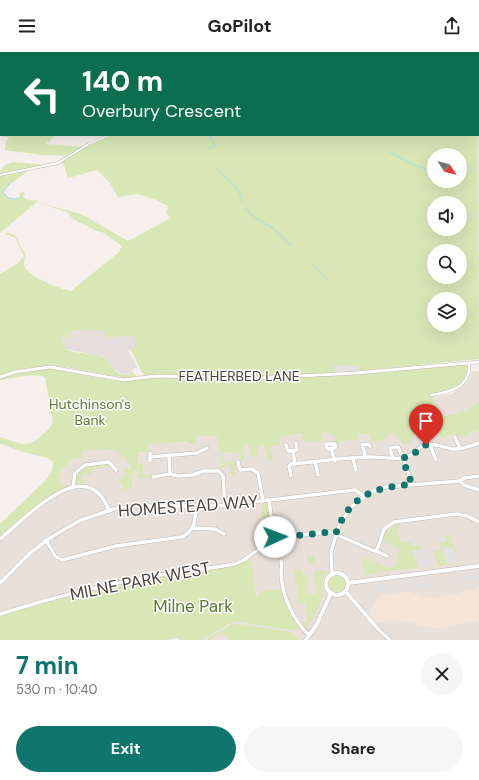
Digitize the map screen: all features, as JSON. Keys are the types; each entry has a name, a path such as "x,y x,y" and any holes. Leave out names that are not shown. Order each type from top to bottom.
{"street":[{"path":"0,175 58,163 76,153 82,147 108,136"},
{"name":"FEATHERBED LANE","path":"0,377 14,372 50,367 124,380 156,376 260,378 356,373 479,362"},
{"path":"432,395 449,392 462,384 469,374 469,363"},
{"path":"455,437 460,448"},
{"path":"290,476 289,466 295,464 366,458 402,458 413,455 421,447 430,445 438,444 451,449 469,447 479,443"},
{"path":"286,445 288,451 293,451 297,450 296,444"},
{"path":"366,458 362,445 368,444 370,446"},
{"path":"430,445 436,460"},
{"path":"150,457 197,453 207,448"},
{"path":"331,448 334,461"},
{"path":"393,458 390,448 398,448 401,454"},
{"path":"293,451 295,464"},
{"path":"150,452 150,461"},
{"path":"169,455 170,474"},
{"path":"402,458 412,484"},
{"path":"353,460 356,470"},
{"path":"73,488 74,474 79,468 85,465 108,462 112,464 116,470"},
{"path":"238,462 240,470 252,469 258,473 263,501"},
{"path":"315,462 318,475"},
{"path":"153,476 170,474 179,476 194,475 204,471 220,471 222,475 225,506"},
{"path":"332,572 343,575 348,582 346,592 339,596 330,593 327,588 326,581 332,572 331,555 335,533 345,514 364,496 384,487 460,481 464,478 479,476"},
{"path":"460,481 464,485 479,490"},
{"path":"0,539 49,498 60,492 73,488 86,486 96,490 105,499 109,511"},
{"name":"HOMESTEAD WAY","path":"0,584 22,560 46,540 75,523 109,511 139,506 225,506 351,491 358,491 364,496"},
{"path":"269,500 274,538 329,532 335,533 386,556"},
{"path":"46,540 56,557 64,560 116,546 183,537 190,533 193,528 196,507"},
{"path":"376,551 383,529 387,525 394,522 456,514 467,516 479,522"},
{"path":"193,528 215,529 224,534"},
{"name":"MILNE PARK WEST","path":"0,614 62,596 110,585 166,574 235,564 244,560 274,538"},
{"path":"281,561 281,573 290,610 308,638 318,621 330,593"},
{"path":"348,582 479,566"},
{"path":"346,592 357,602 374,626 390,640"}],"shaded area":[{"path":"77,330 104,330 121,336 135,337 135,348 128,350 137,367 132,370 133,372 123,375 115,370 103,356 65,349 61,336 71,338 65,334"},
{"path":"334,365 360,365 360,367 357,368 358,371 335,372"},
{"path":"472,371 479,371 479,402 459,413 441,416 432,397 451,394 467,382"},
{"path":"479,431 479,640 202,640 234,622 289,630 299,628 286,604 259,592 259,596 256,597 252,566 244,561 141,580 138,584 134,581 111,586 0,615 0,534 60,482 60,473 72,459 81,452 109,449 117,450 125,456 128,461 132,488 133,464 138,454 147,452 147,444 155,442 195,443 198,436 217,436 222,462 222,453 237,452 241,440 329,432 334,434 339,441 358,440 357,435 369,434 371,441 384,440 383,438 386,434 394,434 410,439 413,436 439,433 441,438"},
{"path":"452,547 457,563 448,564 442,549"},
{"path":"427,549 433,566 419,568 413,550"},
{"path":"475,571 479,579 460,582 457,574"},
{"path":"428,577 431,585 412,588 410,580"},
{"path":"401,580 404,587 401,590 379,593 377,584"},
{"path":"479,587 479,621 432,628 396,619 376,623 369,615 378,596 381,595 409,591 420,596 434,598 475,590"}],"green space":[{"path":"0,136 54,136 46,144 85,147 72,156 42,155 5,150 5,143 9,137"},
{"name":"Hutchinson's Bank","path":"110,136 478,136 479,359 335,373 239,377 146,375 143,374 130,349 135,348 135,337 121,336 109,338 103,330 77,330 65,334 72,337 71,338 61,336 65,349 104,357 108,359 118,373 122,375 133,372 137,377 124,378 51,365 50,368 98,378 123,381 152,377 239,379 322,376 466,364 469,365 467,373 461,384 446,391 431,394 441,416 459,413 479,402 479,431 467,433 467,435 457,436 456,434 441,438 439,433 414,435 414,439 410,439 411,443 402,444 399,437 395,437 393,434 386,434 387,438 383,438 384,440 371,442 369,434 361,434 357,435 358,440 339,441 339,443 334,442 333,440 336,440 334,434 329,434 329,432 321,433 323,441 303,441 301,434 278,437 280,445 270,446 273,461 269,463 264,445 258,445 258,456 251,457 249,444 243,445 245,460 240,460 239,452 222,453 223,463 226,463 227,461 234,461 236,475 225,476 234,475 231,475 230,463 227,463 227,466 223,466 223,468 214,468 222,466 220,446 218,446 217,436 198,436 196,438 196,443 188,444 187,442 156,444 156,442 147,445 147,452 139,453 137,456 137,464 143,463 143,476 151,475 151,477 138,479 139,470 133,471 132,488 123,491 124,489 118,480 126,475 124,471 130,468 125,456 122,458 118,451 109,449 82,452 81,458 72,459 60,473 61,485 70,486 47,497 0,537 0,524 46,480 52,471 53,462 47,458 20,451 0,443 0,437 18,443 27,444 37,439 53,422 45,378 42,376 31,375 0,380 0,274 18,263 24,256 15,238 4,233 14,235 17,239 25,254 24,266 28,271 46,282 71,291 119,252 122,246 102,232 73,219 67,212 40,203 81,214 128,241 171,218 166,213 168,206 156,200 137,194 118,197 110,183 97,170 68,178 64,165 61,163 91,144"},
{"path":"12,162 45,165 28,171 5,188 4,193 8,198 14,199 20,197 19,194 23,192 26,194 22,196 26,199 38,201 0,233 0,172 5,165"},
{"path":"108,463 112,466 95,468 87,477 88,474 85,472 80,479 83,481 86,478 84,484 75,484 76,474 82,467"},
{"path":"261,504 268,504 273,536 265,540 261,534 264,531"},
{"path":"394,523 399,523 400,526 396,527 401,543 411,542 413,546 421,546 422,549 413,550 418,568 422,568 385,571 366,575 364,574 365,571 361,565 364,558 384,571 364,557 390,569 391,566 394,567 400,549 382,541 385,529 387,531 395,525"},
{"path":"450,534 457,553 455,553 452,547 442,549 448,564 457,564 439,566 433,551 441,550 439,543 447,542 444,535"},
{"path":"314,555 316,570 328,571 323,579 322,595 318,608 306,629 301,625 301,623 307,622 305,603 298,603 296,592 298,591 293,571 302,569 303,576 307,575 309,585 307,593 316,594 315,589 317,587 313,575 316,571 314,565 308,561 307,556 312,558"},
{"name":"Milne Park","path":"248,559 252,561 256,597 259,596 259,592 282,589 289,611 299,629 289,630 236,622 229,624 202,640 179,640 179,638 166,640 0,640 0,615 134,581 138,584 142,580 234,566"},
{"path":"333,575 341,575 346,580 344,591 341,593 333,593 328,588 328,580"},
{"path":"236,624 291,632 299,639 229,640 221,633 210,640 206,640 231,625"}],"waterway":[{"path":"209,148 215,146 210,138 211,136"},
{"path":"390,152 414,165 427,170"},
{"path":"218,170 237,188 242,202"},
{"path":"11,182 3,192 8,198 15,199 21,197"},
{"path":"245,209 257,219 273,228 292,246"},
{"path":"313,265 328,280"}],"route":[{"path":"275,537 274,538 329,532 336,533 345,514 364,496 384,487 412,484 402,458 415,454 420,447 426,445"}]}
